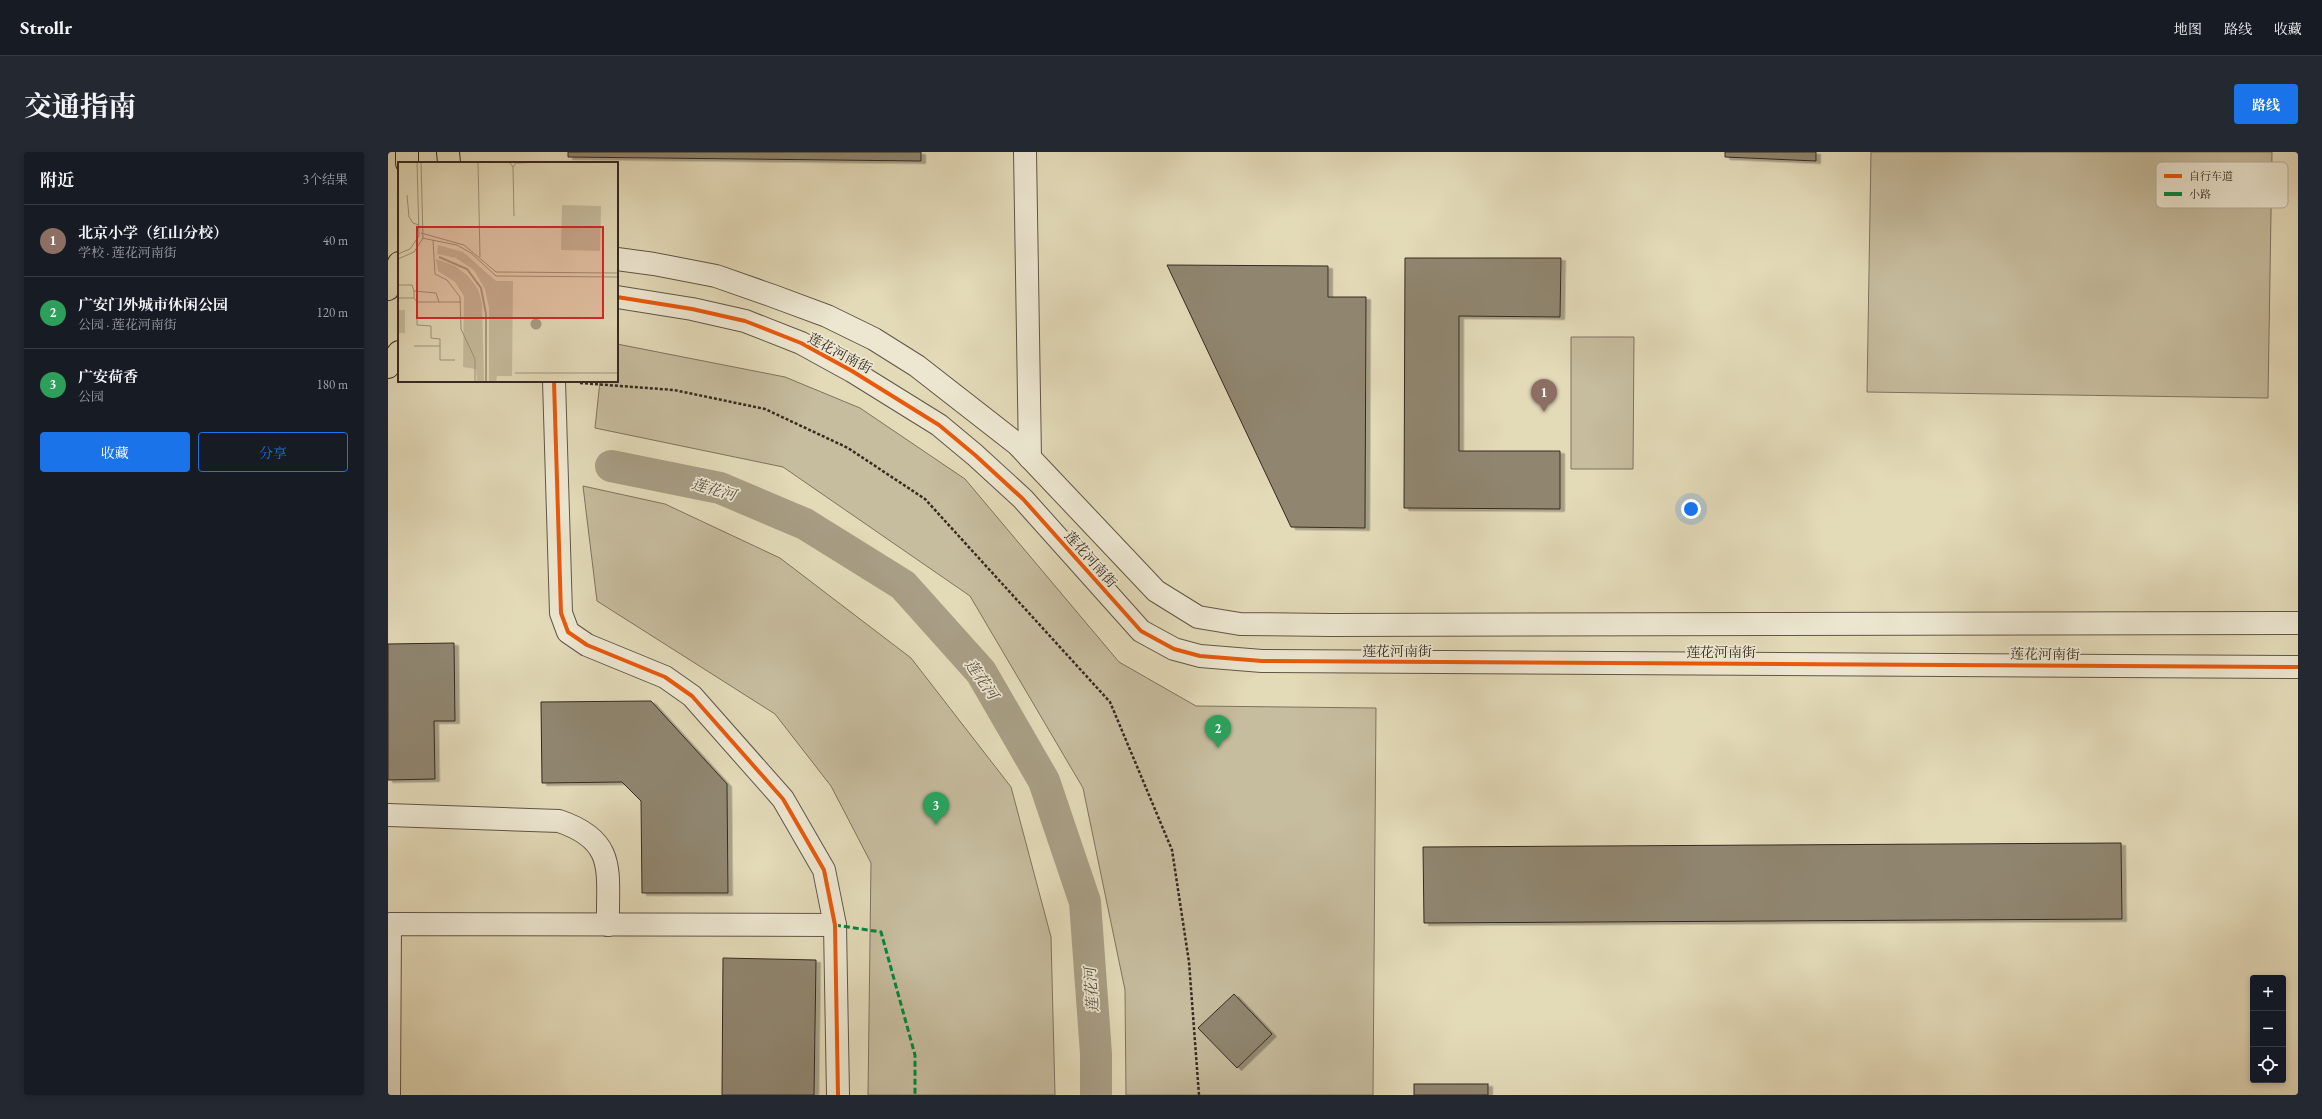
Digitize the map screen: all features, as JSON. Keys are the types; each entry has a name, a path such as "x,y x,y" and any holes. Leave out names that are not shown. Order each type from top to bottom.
{"main road":[{"path":"448,152 450,162"},
{"path":"388,289 398,265"},
{"path":"388,367 398,353"}],"street":[{"path":"1025,152 1030,458"},
{"name":"莲花河南街","path":"618,259 716,276 827,316 874,339 916,366 1017,444 1156,591 1198,617 1240,624 2298,623"},
{"name":"莲花河南街","path":"618,297 692,309 745,321 801,343 900,399 939,425 1023,499 1141,631 1174,649 1200,656 1270,661 2298,667"},
{"path":"554,382 561,613 568,632 587,645 664,676 692,696 715,720 783,799 824,870 835,925 838,1095"},
{"path":"388,815 559,821 579,828 596,842 607,861 608,925"},
{"path":"389,1095 389,922 608,925 835,925"}],"path":[{"path":"567,382 674,390 765,409 848,448 925,499 1110,702 1172,850 1189,962 1199,1095"}],"shaded area":[{"path":"1871,152 2272,152 2272,162 2156,162 2156,208 2271,208 2268,398 1867,392"},
{"path":"1571,337 1634,337 1633,469 1571,469"},
{"path":"618,344 785,377 860,408 965,479 1119,662 1196,706 1376,708 1373,1095 1126,1095 1125,990 1083,788 970,596 783,467 595,428 600,382 618,382"},
{"path":"583,486 665,504 780,558 911,658 1011,787 1051,937 1055,1095 868,1095 871,863 831,786 775,714 597,601"}],"building":[{"path":"568,152 921,152 921,161 568,157"},
{"path":"1725,152 1816,152 1816,161 1725,157"},
{"path":"1405,258 1561,258 1560,317 1459,316 1459,451 1560,451 1560,509 1404,508"},
{"path":"1167,265 1328,266 1328,297 1366,297 1365,528 1291,527"},
{"path":"454,643 455,721 434,721 435,779 388,780 388,644"},
{"path":"651,701 727,784 728,893 642,893 641,801 622,782 542,783 541,702"},
{"path":"2121,843 2122,919 1424,923 1423,847"},
{"path":"723,958 816,960 814,1095 722,1095"},
{"path":"1234,994 1272,1034 1237,1068 1198,1028"},
{"path":"1414,1084 1488,1084 1488,1095 1414,1095"}],"waterway":[{"name":"莲花河","path":"611,466 720,488 805,524 903,585 981,672 1044,781 1085,902 1096,1054 1096,1095"}],"marked path":[{"path":"835,925 881,932 915,1055 915,1095"}],"cycle path":[{"path":"618,297 692,309 745,321 801,343 852,371 939,425 975,455 1023,499 1141,631 1174,649 1200,656 1262,661 2298,667"},
{"path":"554,382 561,613 568,632 587,645 665,677 692,696 783,799 824,870 835,925 838,1095"}],"place":[{"name":"北京小学（红山分校）","path":"1544,412"},
{"name":"广安门外城市休闲公园","path":"1218,748"},
{"name":"广安荷香","path":"936,825"}]}
